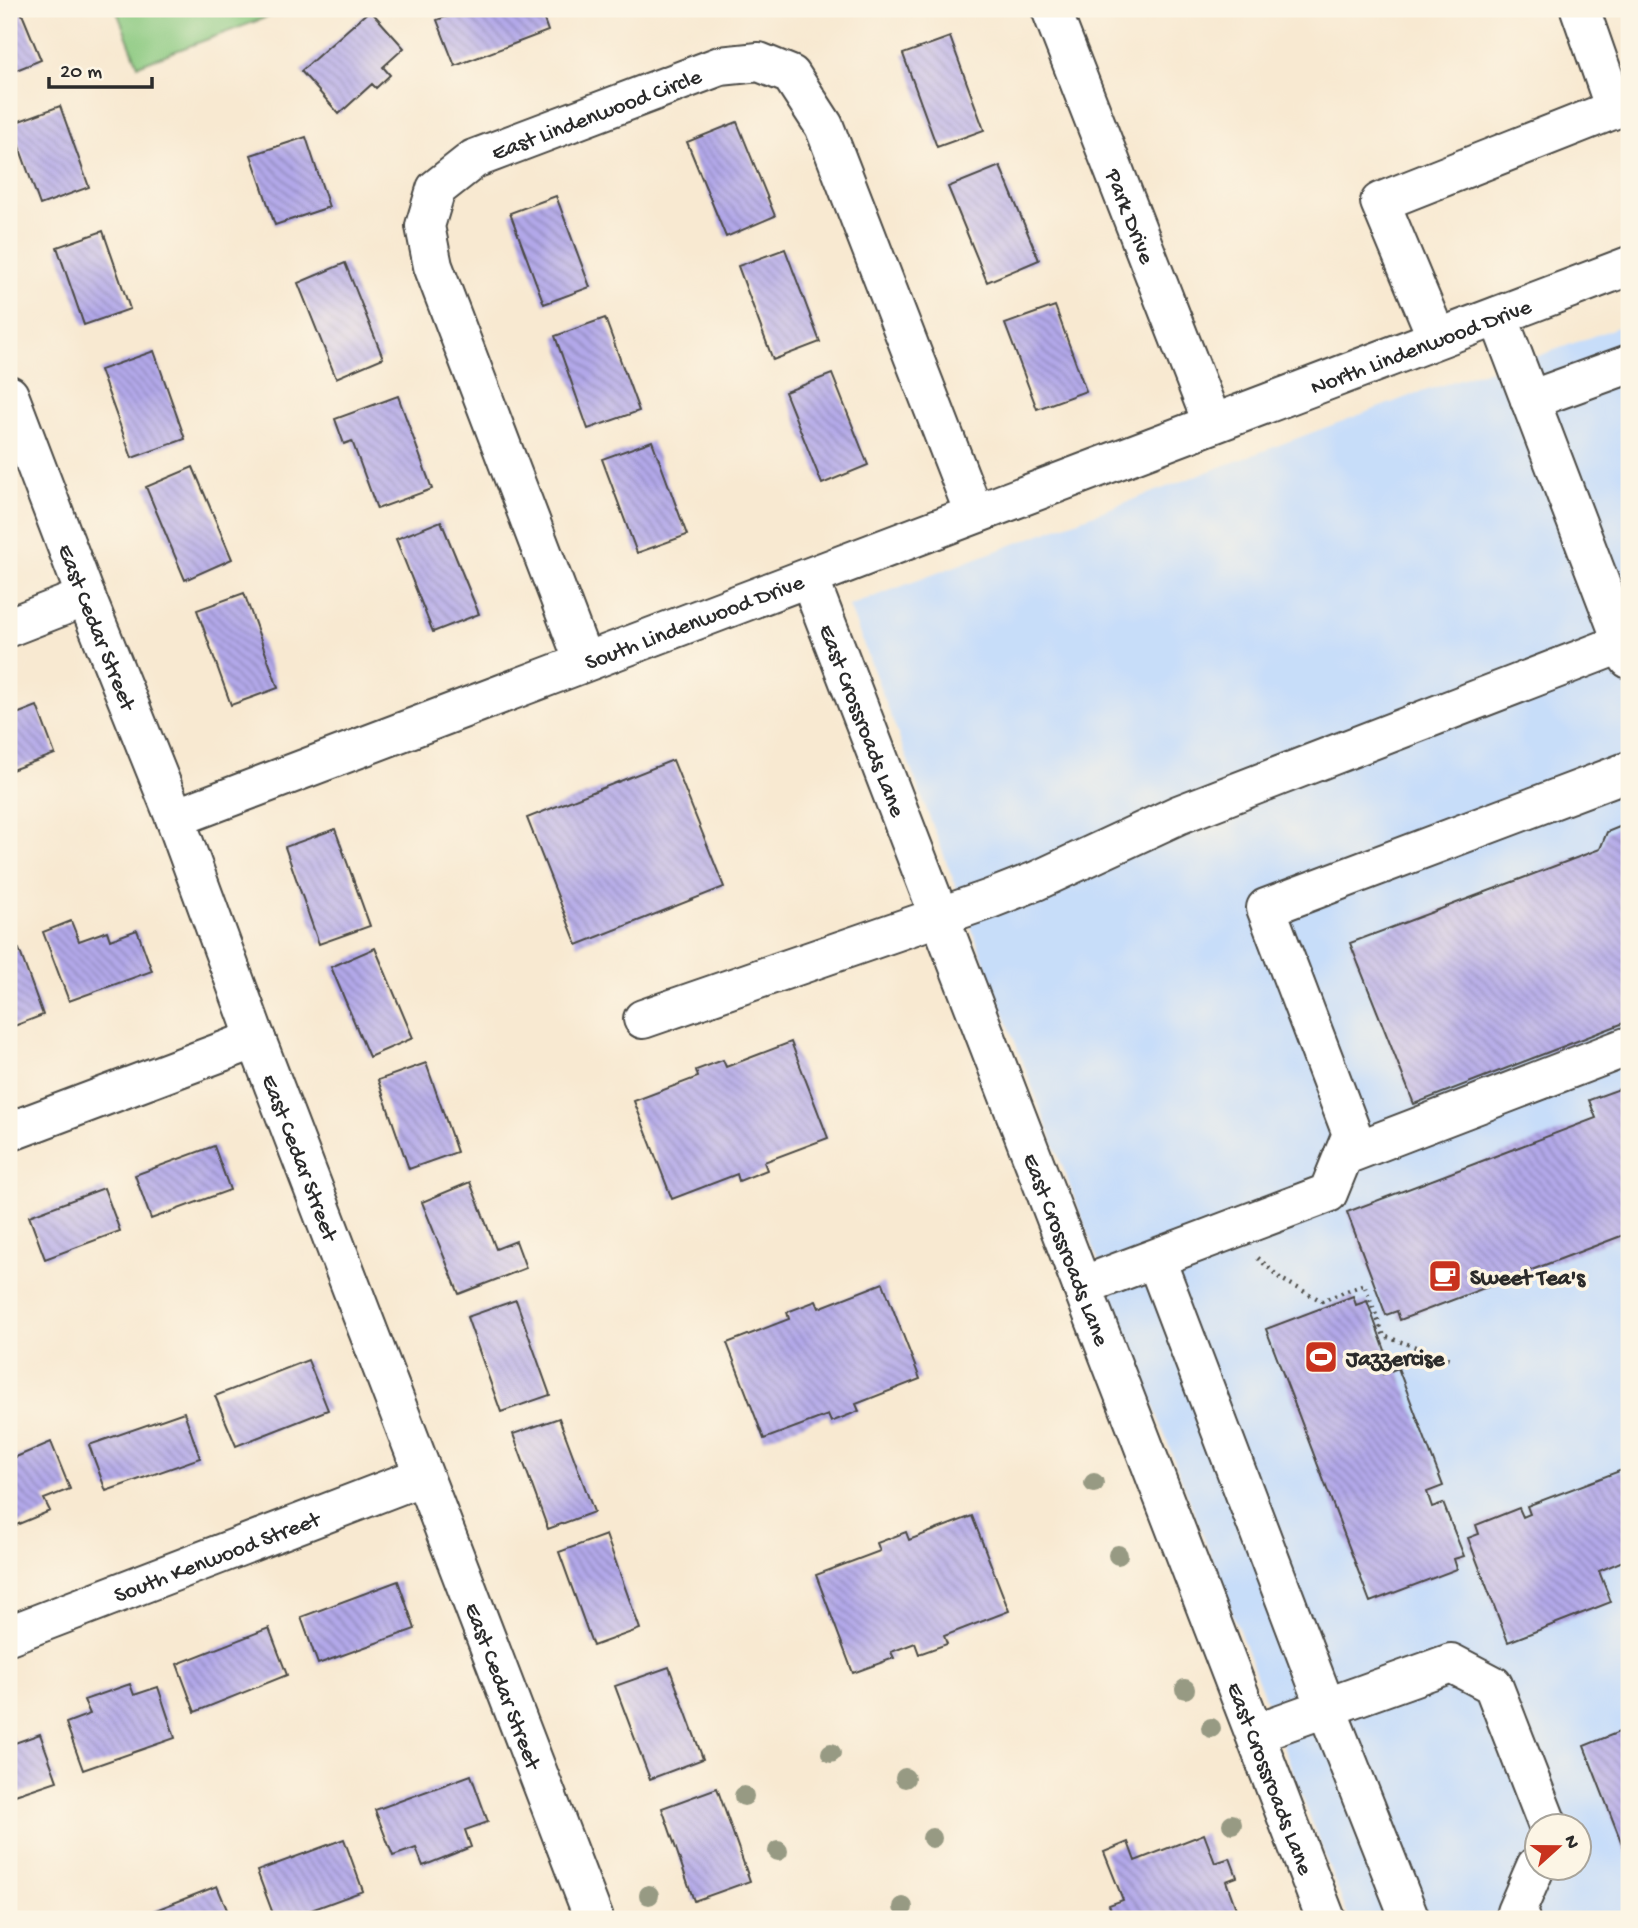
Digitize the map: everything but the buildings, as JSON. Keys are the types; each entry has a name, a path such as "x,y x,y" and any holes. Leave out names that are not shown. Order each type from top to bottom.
{"street":[{"name":"Park Drive","path":"1051,9 1212,422"},
{"path":"1437,338 1380,202 1615,109 1580,9"},
{"name":"East Lindenwood Circle","path":"584,662 433,266 425,226 436,189 474,159 720,66 758,62 791,75 824,126 974,513"},
{"name":"North Lindenwood Drive","path":"1212,422 1629,266"},
{"path":"643,1019 940,917 1036,881 1178,815 1626,651 1498,316"},
{"path":"1530,400 1629,364"},
{"name":"East Cedar Street","path":"9,395 86,597 175,818 256,1039 423,1476 585,1917"},
{"name":"South Lindenwood Drive","path":"175,818 1212,422"},
{"name":"East Crossroads Lane","path":"809,578 1326,1919"},
{"path":"9,626 86,597"},
{"path":"1083,1286 1328,1193 1352,1134 1266,908 1629,771"},
{"path":"9,1132 256,1039"},
{"path":"1343,1156 1629,1046"},
{"path":"1156,1260 1326,1707 1410,1919"},
{"name":"South Kenwood Street","path":"9,1634 423,1476"},
{"path":"1255,1733 1451,1663 1493,1685 1543,1812"},
{"path":"1520,1919 1517,1912 1529,1882"}],"path":[{"path":"1229,1231 1281,1279 1322,1301 1364,1284 1384,1336 1453,1360"}],"shaded area":[{"path":"1629,323 1629,1919 1349,1919 849,606 1407,397 1478,373 1516,364"}],"green space":[{"path":"116,9 289,9 138,65"}],"place":[{"name":"Sweet Tea's","path":"1445,1276"},
{"name":"Jazzercise","path":"1321,1357"}]}
